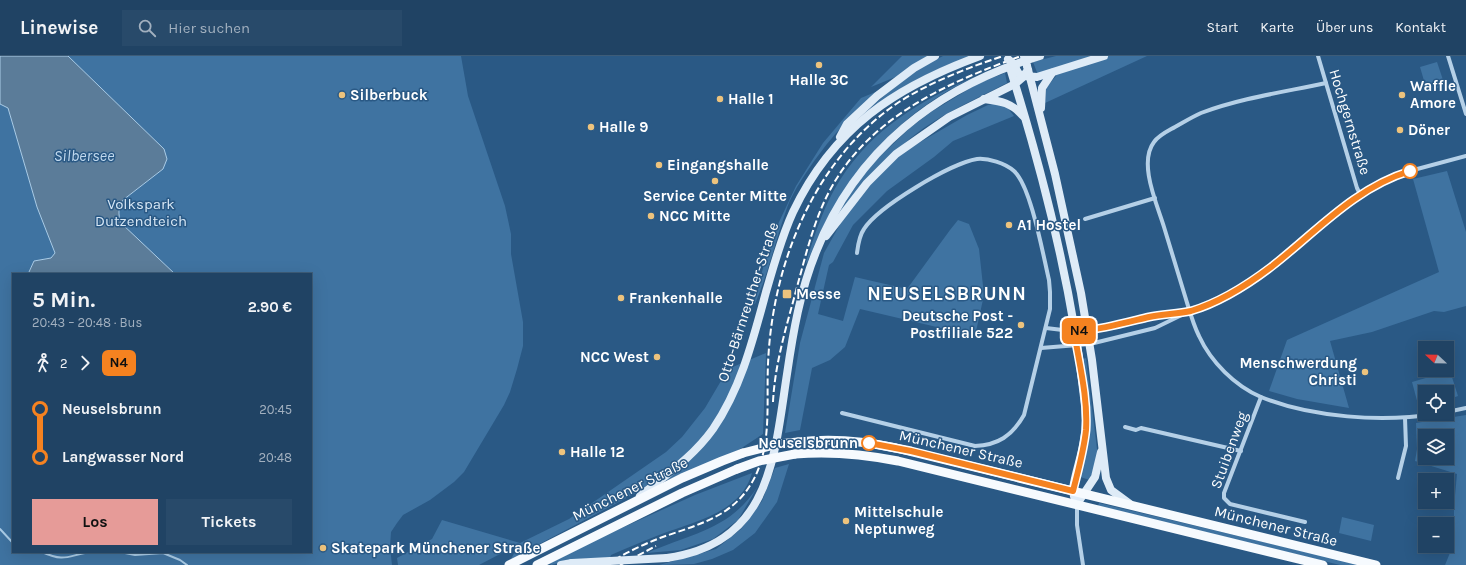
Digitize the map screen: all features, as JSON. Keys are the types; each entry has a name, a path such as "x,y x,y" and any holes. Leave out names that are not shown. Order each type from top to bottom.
{"main road":[{"name":"Otto-Bärnreuther-Straße","path":"630,504 689,456 708,435 726,408 750,350 775,260 788,224 808,184 848,124 860,111 895,82 914,68 935,56"},
{"name":"Otto-Bärnreuther-Straße","path":"832,150 860,122 896,95 931,75 980,56"},
{"path":"1024,56 1027,72 1042,121 1070,243 1088,331 1106,478 1109,487 1114,493 1132,506"},
{"path":"561,565 572,563 667,558 684,555 700,550 724,537 745,518 762,490 769,474 776,443 798,312 807,278 819,244 833,214 855,181 878,152 903,128 932,106 964,86 997,71 1040,56"},
{"path":"1007,58 1014,70 1019,74 1027,72 1039,77 1104,56"},
{"path":"1014,70 1015,84 1054,227 1077,345 1086,424 1073,491 1076,504"},
{"path":"819,244 836,225 867,182 906,146 941,122 1015,84 1027,72"},
{"path":"1042,121 1041,91 1045,82 1052,73"},
{"path":"984,99 999,100 1008,103 1015,107 1024,117"},
{"name":"Münchener Straße","path":"509,565 707,467 743,453 773,445 824,440 846,440 886,446 1376,565"},
{"path":"1076,504 1084,494 1097,472 1102,445"},
{"name":"Münchener Straße","path":"537,565 682,492 737,469 763,460 794,454 836,452 888,459 1323,565"}],"street":[{"name":"Hochgernstraße","path":"1318,56 1360,194"},
{"path":"1448,56 1466,114"},
{"path":"1326,83 1235,102 1201,113 1163,134 1155,141 1148,155 1151,184 1198,336 1220,368 1240,384 1261,397 1298,408 1323,413 1365,417 1405,418 1418,416"},
{"path":"1041,348 1090,344 1154,328 1190,311 1224,298 1251,281 1360,194 1406,172 1466,156"},
{"path":"842,413 975,446 995,443 1006,437 1014,430 1024,415 1050,309 1050,292 1032,211 1025,187 1019,176 1013,170 1003,164 986,159 977,159 965,162 930,179 898,199 869,223 863,230 857,253"},
{"path":"1085,219 1155,198"},
{"path":"1046,328 1088,331 1151,316 1190,311"},
{"name":"Stuibenweg","path":"1261,397 1224,494 1224,498 1230,504 1305,522"},
{"path":"1454,411 1466,408"},
{"path":"1398,478 1406,446 1405,418"},
{"path":"1125,427 1136,430 1141,428 1241,451"},
{"path":"1076,504 1076,518 1083,565"}],"green space":[{"name":"Silberbuck","path":"68,56 461,56 468,96 505,206 511,234 511,254 523,322 523,346 510,392 504,405 464,472 454,482 430,500 403,515 391,532 390,547 392,565 0,565 0,104 8,108 37,207 55,253 51,258 34,261 30,273 12,273 12,553 312,553 312,273 174,273 120,223 119,217 119,208 123,200 163,169 164,149"},
{"path":"902,56 927,56 898,76 871,87"},
{"path":"943,56 970,56 911,83 884,99 857,120 887,93 908,77 919,69"},
{"path":"1056,56 1147,56 1045,103 1046,88 1056,76 1055,70 1038,75 1033,62"},
{"path":"1437,62 1445,86 1427,91 1420,67"},
{"path":"1005,73 1007,83 941,117 905,143 838,214 857,184 875,161 911,127 931,112 979,83"},
{"path":"976,76 945,92 918,111 897,128 878,148 860,168 844,190 830,213 807,263 806,262 816,230 829,199 840,180 867,145 899,118 917,106 936,95"},
{"path":"878,91 831,139 797,187 788,206 764,281 754,304 766,256 779,222 796,186 823,143 861,98"},
{"path":"998,103 1007,107 1014,116 953,141 934,157 887,191 853,225 833,262 829,265 818,314 843,321 855,277 907,289 958,220 969,224 979,249 984,295 975,336 860,309 845,347 830,360 812,368 800,430 785,433 800,343 824,253 843,219 859,196 891,163 910,148 967,115 988,105"},
{"path":"1447,171 1466,232 1466,306 1444,312 1434,311 1372,332 1330,341 1349,408 1297,399 1269,391 1287,340 1439,272 1413,179"},
{"path":"766,353 763,434 737,451 668,480 655,480 634,494 511,559 519,544 479,565 398,565 397,558 432,539 442,520 520,543 569,519 666,452 682,437 705,408 728,369"},
{"path":"1086,358 1097,449 1097,457 1090,480 1080,477 1088,441 1089,424 1083,359"},
{"path":"1429,377 1452,377 1458,396 1454,397 1454,385 1418,385 1418,404 1412,382"},
{"path":"1466,415 1466,565 1445,565 1450,553 1454,553 1454,506 1457,474 1428,465 1454,465 1454,429 1418,429 1418,462 1415,461 1417,449 1416,423 1428,421 1454,421 1454,417"},
{"path":"789,464 777,502 755,533 733,550 712,559 694,564 659,565 716,549 741,529 762,501 775,468"},
{"path":"752,473 746,487 738,498 727,507 714,514 611,555 610,558 577,559 551,565 550,563 595,540 695,495"},
{"path":"758,486 738,520 713,539 681,550 647,553 695,535 722,521 747,501"},
{"path":"1099,503 1361,565 1340,565 1098,506"},
{"path":"1342,517 1374,525 1371,541 1339,533"}],"water":[{"name":"Silbersee","path":"0,56 68,56 164,149 167,159 163,169 123,200 119,208 119,214 121,223 174,273 30,273 34,261 51,258 55,253 37,207 8,108 0,104"}],"waterway":[{"path":"0,529 12,542"},
{"path":"45,553 62,558 83,553"},
{"path":"125,553 135,555 163,553"},
{"path":"163,553 180,560 187,565"}],"railway":[{"path":"606,565 626,553 646,544 705,522 716,516 736,503 754,480 764,448 771,326 778,289 789,252 803,217 821,184 843,153 869,126 899,102 950,76 1003,56"},
{"path":"773,402 776,372 782,344 811,237 824,201 846,164 866,142 888,123 912,106 965,78 1021,56"},
{"path":"620,565 656,546"}],"bus line":[{"name":"N4","path":"869,443 911,451 1073,491 1085,436 1086,417 1074,331 1094,330 1151,316 1190,311 1233,294 1302,242 1326,220 1360,194 1410,171"}],"place":[{"name":"Halle 3C","path":"819,65"},
{"name":"Silberbuck","path":"342,95"},
{"name":"Waffle Amore","path":"1402,95"},
{"name":"Halle 1","path":"720,99"},
{"name":"Halle 9","path":"591,127"},
{"name":"Döner","path":"1400,130"},
{"name":"Eingangshalle","path":"659,165"},
{"name":"Service Center Mitte","path":"715,181"},
{"name":"NCC Mitte","path":"651,216"},
{"name":"A1 Hostel","path":"1009,225"},
{"name":"Messe","path":"787,294"},
{"name":"Frankenhalle","path":"621,298"},
{"name":"Deutsche Post - Postfiliale 522","path":"1021,325"},
{"name":"NCC West","path":"657,357"},
{"name":"Menschwerdung Christi","path":"1365,372"},
{"name":"Neuselsbrunn","path":"869,443"},
{"name":"Halle 12","path":"562,452"},
{"name":"Mittelschule Neptunweg","path":"846,521"},
{"name":"Skatepark Münchener Straße","path":"323,548"}],"district":[{"name":"NEUSELSBRUNN","path":"947,294"}],"park label":[{"name":"Volkspark Dutzendteich","path":"141,212"}]}
